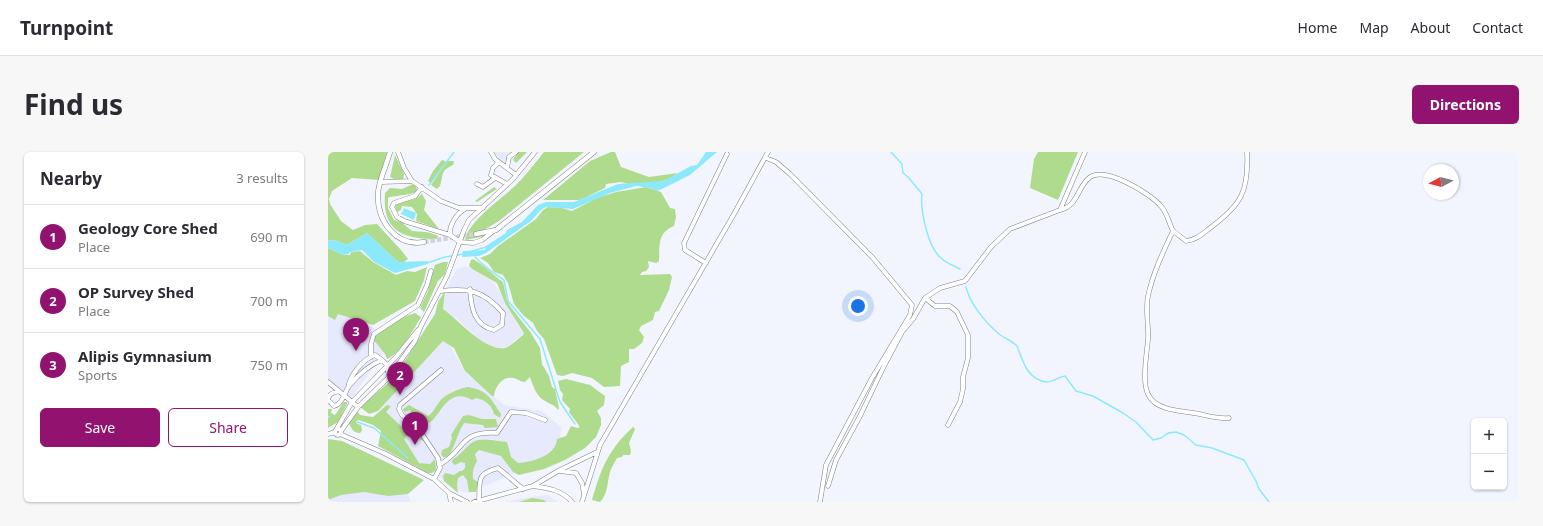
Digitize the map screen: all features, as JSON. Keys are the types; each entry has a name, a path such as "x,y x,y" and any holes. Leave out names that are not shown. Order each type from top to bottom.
{"street":[{"path":"390,152 378,193 384,224 401,240 416,244 424,242"},
{"path":"398,152 404,168 412,181 452,206 483,208"},
{"path":"491,152 499,162 516,175"},
{"path":"507,168 509,157 516,152"},
{"path":"338,432 358,407 389,377 416,341 421,326 447,276 469,220 516,175 535,152"},
{"path":"422,187 415,196 394,203 392,207 397,217 409,223 450,235 460,242 473,242 482,240 496,230 594,152"},
{"path":"582,502 597,452 766,158 768,152"},
{"path":"1060,210 1085,152"},
{"path":"828,486 836,460 860,416 884,366 902,332 914,319 925,298 940,288 965,281 991,247 1010,229 1060,210 1068,209 1089,178 1096,174 1108,175 1127,183 1158,203 1166,211 1173,231 1186,241 1194,240 1229,214 1238,203 1244,190 1248,168 1247,152"},
{"path":"706,263 685,250 684,243 727,154"},
{"path":"766,158 776,162 873,258 912,306 910,315 872,378 826,465 820,502"},
{"path":"499,162 493,168 491,175 507,184"},
{"path":"477,184 482,187 495,178"},
{"path":"381,182 412,181"},
{"path":"450,235 452,224 456,216 469,208"},
{"path":"476,234 496,230"},
{"path":"1173,231 1159,260 1148,298 1148,339 1145,366 1147,392 1154,403 1178,412 1198,414 1221,419 1229,418"},
{"path":"370,357 371,344 374,334 418,305 427,285 431,271"},
{"path":"440,291 470,290 492,301 503,313 502,325 494,330 487,328 476,318 472,309 470,290"},
{"path":"925,298 935,306 950,306 958,312 968,334 968,358 963,377 963,389 960,402 948,425"},
{"path":"338,432 352,402 421,326"},
{"path":"339,391 330,395 328,400 331,404 336,406 345,396 349,382 360,367 370,357 375,355 387,365 389,377"},
{"path":"348,388 369,367 382,360"},
{"path":"360,367 369,367"},
{"path":"434,479 440,468 438,458 420,431 402,415 399,409 400,405 441,370"},
{"path":"328,382 358,407"},
{"path":"439,465 447,461 468,438 480,433 497,433 511,412 526,413 545,420"},
{"path":"328,434 338,432 384,453 434,479 448,492 467,502"},
{"path":"474,502 533,486 558,471 597,452"},
{"path":"479,501 480,478 486,471 498,468 523,489"},
{"path":"558,471 576,473 582,483 584,495"},
{"path":"533,486 557,491 566,495 572,502"},
{"path":"448,492 451,502"}],"shaded area":[{"path":"493,152 520,152 518,159 503,162"},
{"path":"466,266 492,281 501,293 505,303 524,333 507,347 498,348 483,343 457,319 443,309 445,291 457,269"},
{"path":"328,307 342,309 353,320 392,335 381,357 351,399 328,381"},
{"path":"442,338 448,342 466,373 504,405 542,411 561,427 560,446 554,456 469,493 459,491 415,459 379,411"},
{"path":"364,489 385,496 408,494 411,502 328,502 328,495"},
{"path":"548,495 558,502 504,502 528,497"}],"green space":[{"path":"328,152 387,152 379,180 352,178 332,191 329,199 330,204 341,221 353,230 365,225 377,224 408,259 404,262 398,262 367,233 347,245 338,241 328,240"},
{"path":"518,152 527,152 516,163 513,160"},
{"path":"544,152 584,152 499,221 482,231 484,236 466,240 465,237 469,229 475,222 516,185"},
{"path":"611,152 615,152 621,167 649,177 678,173 670,179 659,182 628,184 621,182 606,184 605,188 580,200 543,200 590,161"},
{"path":"1038,152 1078,152 1058,200 1030,188 1034,159"},
{"path":"395,155 404,174 403,180 396,180 390,177"},
{"path":"442,160 445,161 445,163 431,183 428,181 433,171"},
{"path":"447,161 454,161 453,165 444,171 440,186 437,189 431,185"},
{"path":"413,184 416,186 417,191 411,194 388,198 388,208 394,220 401,222 412,231 435,234 438,236 437,239 425,239 405,235 397,231 391,225 387,217 385,193 390,188 402,189"},
{"path":"494,187 497,189 477,202 475,201"},
{"path":"646,187 661,192 670,208 675,209 676,217 674,226 665,232 660,240 659,261 656,263 648,261 649,267 640,275 670,274 672,277 669,290 659,311 655,312 653,320 641,326 639,330 644,337 642,343 634,349 629,349 629,362 621,366 620,386 604,387 592,378 572,373 563,376 557,375 544,339 537,331 533,323 524,316 514,304 508,283 503,275 494,272 488,263 480,258 490,254 498,246 536,219 543,210 548,207 562,208 572,211 597,198 616,192"},
{"path":"422,194 426,201 424,210 439,229 416,221 417,214 412,207 402,206 401,210 397,212 395,206 400,202 415,199"},
{"path":"328,248 343,255 350,255 351,252 360,251 373,262 396,275 407,271 415,272 427,267 424,280 415,301 373,325 338,314 335,320 328,316"},
{"path":"473,259 503,282 510,306 531,333 540,348 542,364 549,376 552,387 555,389 559,408 558,410 539,396 530,377 525,382 514,378 502,380 496,389 494,396 492,396 465,371 454,348 443,341 378,411 369,414 360,407 388,383 406,359 435,314 438,302 445,291 443,309 472,334 489,345 497,348 505,348 523,335 524,333 505,303 497,283 469,266 471,260"},
{"path":"448,262 445,274 438,281 424,312 420,308 428,291 435,265"},
{"path":"415,313 421,317 415,328 397,352 387,359 374,340 375,336 397,319"},
{"path":"566,379 590,385 605,396 604,405 597,411 601,418 601,425 596,437 585,448 565,460 544,469 519,475 513,472 501,456 479,450 475,454 477,461 473,474 473,479 478,482 476,492 469,492 467,480 463,475 458,478 458,493 444,481 443,476 445,473 454,475 465,468 465,463 461,462 455,465 452,463 453,459 469,445 478,440 507,442 511,457 518,463 536,459 548,454 556,445 557,439 566,436 571,426 577,428 580,427 569,412 570,409 562,400 563,394 560,390 558,381"},
{"path":"468,387 475,388 485,393 501,414 500,418 494,414 490,406 482,400 476,398 472,400 463,397 456,397 450,400 432,421 427,424 426,421 412,413 410,410 404,412 403,409 409,405 428,416 445,396 457,390"},
{"path":"344,402 347,402 347,404 338,422 328,428 328,418 330,416 328,416 328,409 332,409 331,413 335,415"},
{"path":"387,405 391,406 386,412 402,427 407,424 417,431 424,439 424,441 417,438 411,431 404,439 419,463 430,464 435,459 436,470 432,473 428,473 378,446 381,431 373,425 359,420 356,421 357,424 361,425 362,431 358,433 352,429 349,423 357,411 360,415 373,417"},
{"path":"469,415 482,419 496,419 498,427 485,428 483,425 464,423 448,457 443,457 441,454 442,450 449,447 452,438 451,435 463,416"},
{"path":"633,427 635,429 629,443 631,451 630,455 623,455 622,457 617,458 610,471 606,492 603,499 600,502 592,500 606,460 624,435"},
{"path":"328,439 342,441 424,480 408,494 388,496 364,492 341,495 328,500"},
{"path":"532,498 544,500 546,502 519,502"}],"water":[{"path":"706,152 717,152 690,175 662,189 657,191 650,188 636,186 610,193 573,209 546,207 541,210 531,221 486,253 479,256 462,257 463,251 485,250 486,246 506,233 507,230 522,222 538,205 546,202 574,202 618,184 664,181 691,166 697,165"},
{"path":"404,208 416,213 414,220 401,214"},
{"path":"367,233 398,262 428,261 428,264 395,273 374,262 362,250 343,255 328,248 328,240 338,241 347,245"}],"waterway":[{"path":"429,185 454,152"},
{"path":"891,152 902,164 903,173 922,194 922,209 926,228 936,253 945,261 960,269"},
{"path":"469,252 486,247"},
{"path":"427,263 445,257 464,254"},
{"path":"475,257 504,280 508,301 540,339 560,402 575,424"},
{"path":"966,287 971,300 988,324 999,334 1017,346 1027,369 1035,378 1047,382 1065,376 1076,391 1093,396 1123,413 1136,422 1153,440 1161,438 1168,433 1176,432 1184,435 1196,445 1212,448 1244,460 1259,489 1269,502"},
{"path":"357,422 374,428 408,458"}],"tunnel":[{"path":"424,242 476,234"}],"place":[{"name":"Alipis Gymnasium","path":"356,351"},
{"name":"OP Survey Shed","path":"400,395"},
{"name":"Geology Core Shed","path":"415,445"}]}
